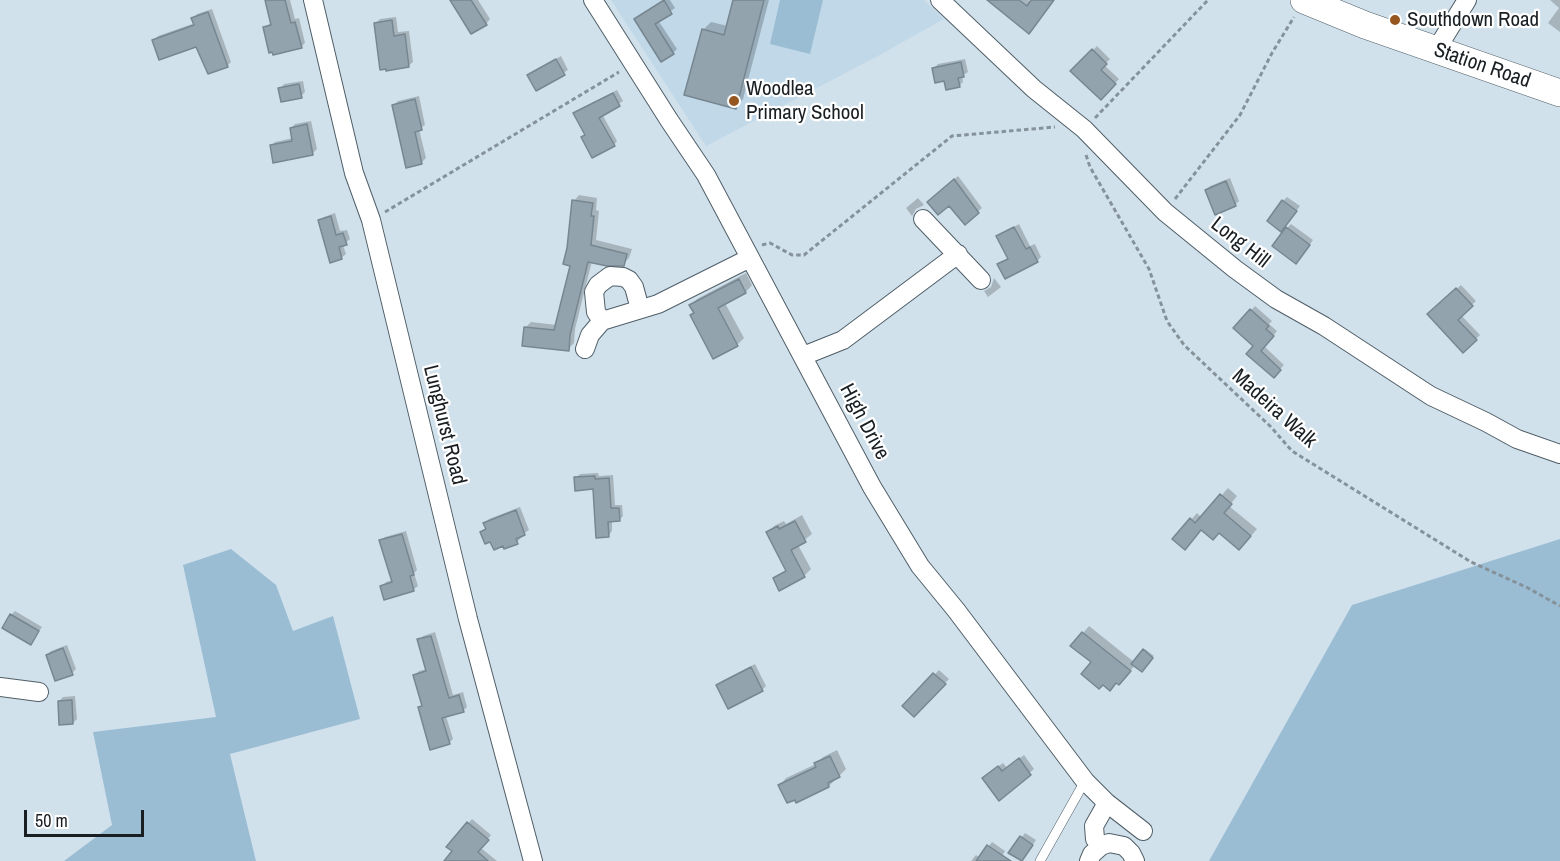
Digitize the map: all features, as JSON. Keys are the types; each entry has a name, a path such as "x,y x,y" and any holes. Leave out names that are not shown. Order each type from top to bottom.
{"street":[{"name":"Lunghurst Road","path":"313,0 354,173 371,220 465,608 533,861"},
{"name":"High Drive","path":"593,0 706,175 872,487 920,566 1085,781 1107,803 1143,831"},
{"name":"Long Hill","path":"940,0 1034,89 1081,127 1165,212 1235,269 1276,299 1324,326 1431,396 1517,439 1560,454"},
{"name":"Station Road","path":"1304,0 1365,25 1560,93"},
{"path":"1436,50 1467,0"},
{"path":"923,219 981,280"},
{"path":"585,349 590,335 602,321 658,304 748,253"},
{"path":"803,356 843,340 958,254"},
{"path":"602,321 596,312 594,291 603,279 610,276 629,280 634,287 640,309"},
{"path":"0,687 39,692"},
{"path":"1101,846 1095,838 1094,826 1107,803"},
{"path":"1089,861 1092,854 1108,843 1124,846 1131,853 1134,861"}],"lane":[{"path":"1040,861 1085,781"}],"path":[{"path":"748,253 770,243 792,255 804,255 952,136 1081,127 1208,0"},
{"path":"1165,212 1239,115 1304,0"},
{"path":"371,220 633,63"},
{"name":"Madeira Walk","path":"1081,127 1082,140 1090,167 1149,270 1167,321 1184,345 1270,426 1292,451 1471,561 1560,606"}],"shaded area":[{"name":"Woodlea Primary School","path":"611,0 924,0 944,19 706,146"},
{"path":"780,0 823,0 810,54 770,44"},
{"path":"1560,539 1560,861 1209,861 1352,605"},
{"path":"231,549 276,585 293,631 333,616 360,719 230,754 256,861 64,861 112,825 93,732 216,717 183,565"}],"building":[{"path":"265,0 285,0 291,23 295,22 302,48 273,55 272,52 269,53 263,27 271,25"},
{"path":"450,0 471,0 487,25 471,34"},
{"path":"664,0 672,14 655,24 674,54 661,62 634,19"},
{"path":"733,0 764,0 736,109 684,95 702,29 724,35"},
{"path":"987,0 1019,0 1027,6 1031,0 1054,0 1029,34"},
{"path":"208,12 228,67 208,74 196,47 159,60 152,40 194,25 191,18"},
{"path":"392,20 394,36 405,34 409,67 380,70 374,23"},
{"path":"1092,49 1107,64 1101,70 1116,84 1101,100 1070,71"},
{"path":"556,59 565,75 536,91 527,75"},
{"path":"961,62 964,77 958,78 960,87 946,90 944,81 935,83 932,68"},
{"path":"299,84 302,98 281,102 278,88"},
{"path":"613,93 620,106 599,118 615,146 592,158 581,137 585,135 573,113"},
{"path":"415,99 422,130 415,132 422,164 406,168 392,105"},
{"path":"307,124 313,155 273,163 270,145 292,141 290,128"},
{"path":"954,179 979,213 965,225 949,206 938,215 927,202"},
{"path":"1226,181 1236,206 1215,215 1205,190"},
{"path":"572,200 593,203 591,245 627,254 624,266 607,266 588,262 570,335 569,351 522,346 524,327 554,330 570,266 563,264"},
{"path":"1282,200 1297,211 1281,232 1267,221"},
{"path":"331,216 336,235 343,233 347,245 339,247 342,259 330,263 318,220"},
{"path":"1014,227 1026,249 1030,247 1038,262 1005,279 997,264 1008,259 996,236"},
{"path":"1286,227 1310,245 1296,264 1272,246"},
{"path":"739,279 746,293 718,308 738,346 713,359 690,315 694,313 689,305"},
{"path":"1456,288 1473,306 1458,320 1477,340 1463,353 1427,314"},
{"path":"1250,309 1269,326 1266,329 1274,336 1261,351 1281,370 1274,378 1246,354 1253,346 1233,328"},
{"path":"595,476 595,479 609,478 611,508 619,508 620,521 608,522 609,537 596,538 593,489 575,491 574,477"},
{"path":"1220,494 1232,504 1224,513 1251,536 1239,550 1219,533 1213,540 1201,530 1185,550 1172,539 1190,518 1195,523"},
{"path":"516,510 525,535 516,539 518,544 494,550 490,542 485,544 480,532 486,529 483,523"},
{"path":"795,521 806,542 791,550 805,577 779,591 773,578 786,571 766,532 778,526 779,529"},
{"path":"402,534 414,575 410,576 414,591 384,600 380,586 392,582 379,540"},
{"path":"10,614 39,631 31,645 2,628"},
{"path":"1082,632 1131,671 1119,685 1116,683 1110,691 1103,685 1099,689 1081,674 1091,662 1070,646"},
{"path":"431,636 449,698 459,695 464,712 442,718 450,744 430,750 418,707 422,706 413,675 426,671 417,639"},
{"path":"63,648 73,675 55,681 46,655"},
{"path":"1143,649 1153,658 1142,672 1131,664"},
{"path":"751,667 763,691 728,709 716,685"},
{"path":"933,673 946,684 914,717 902,706"},
{"path":"72,700 73,724 59,725 58,701"},
{"path":"830,756 840,777 828,783 829,787 796,803 795,800 787,803 778,785 816,767 814,763"},
{"path":"1019,758 1031,775 999,801 982,778 998,766 1002,771"},
{"path":"467,822 489,840 478,852 488,861 444,861 452,851 446,847"},
{"path":"1020,836 1033,845 1022,861 1008,853"},
{"path":"987,845 1011,861 976,861"}],"place":[{"name":"Southdown Road","path":"1395,20"},
{"name":"Woodlea Primary School","path":"734,101"}]}
